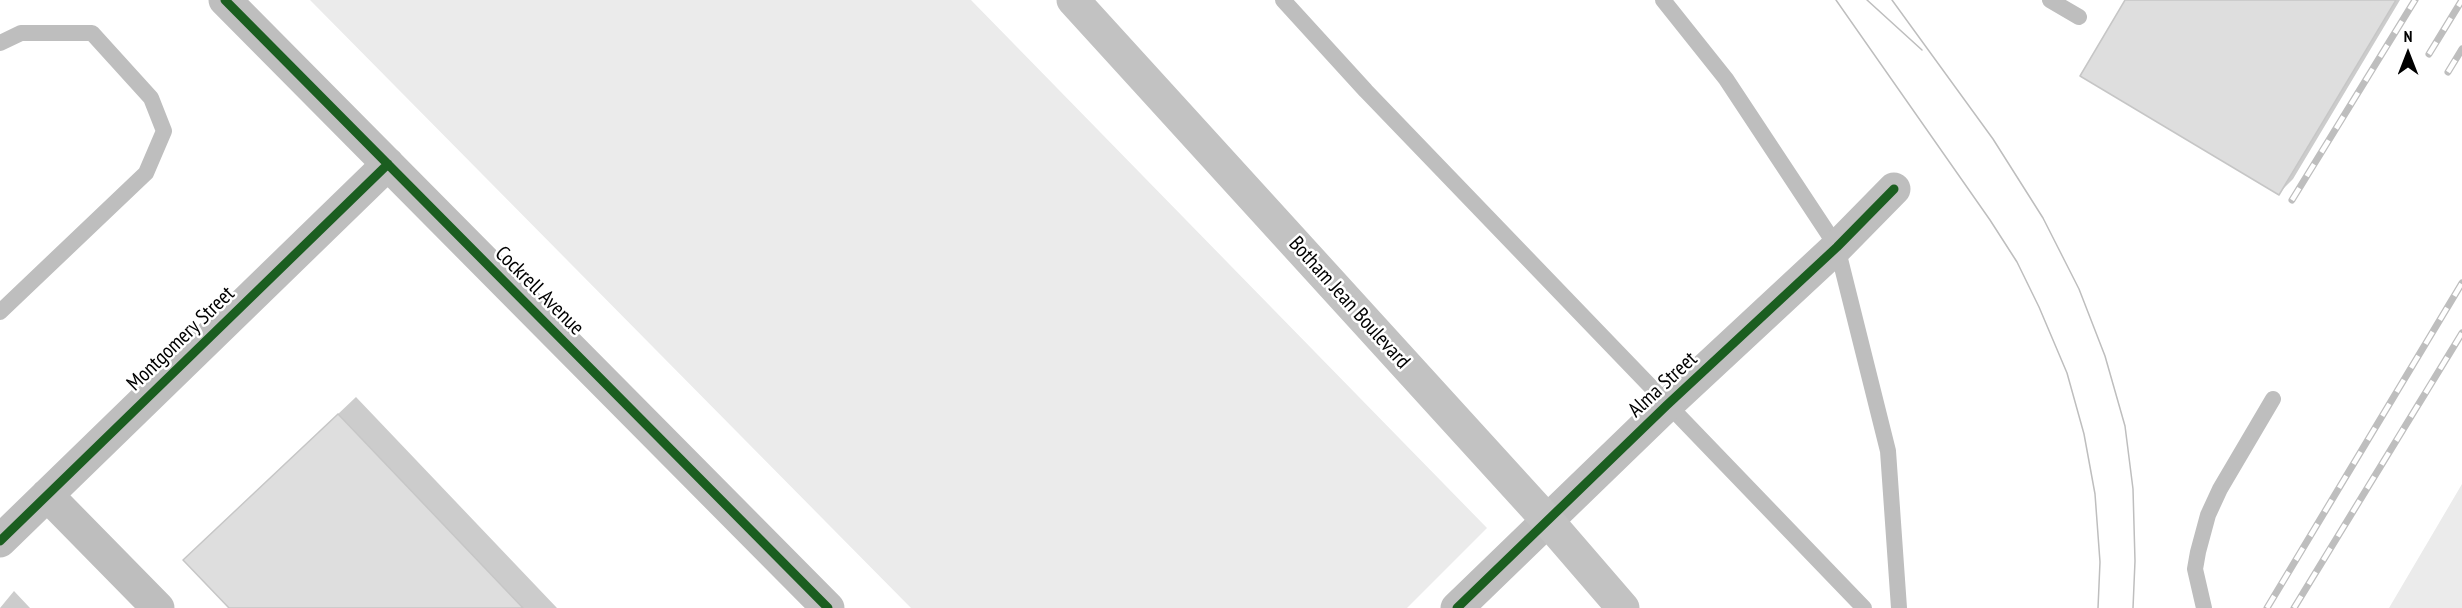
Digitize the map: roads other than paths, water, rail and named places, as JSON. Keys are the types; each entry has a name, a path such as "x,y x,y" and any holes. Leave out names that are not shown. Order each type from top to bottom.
{"main road":[{"name":"Botham Jean Boulevard","path":"1073,0 1547,520 1623,608"}],"street":[{"name":"Cockrell Avenue","path":"225,0 828,608"},
{"name":"Montgomery Street","path":"0,541 388,164"},
{"name":"Alma Street","path":"1457,608 1667,405 1837,247 1894,189"},
{"path":"47,495 158,608"}],"lane":[{"path":"1283,0 1366,91 1864,608"},
{"path":"1664,0 1726,79 1837,247 1888,451 1899,608"},
{"path":"2050,0 2079,17"},
{"path":"0,43 21,33 92,33 151,98 164,131 146,173 0,312"},
{"path":"2204,608 2195,569 2208,515 2220,489 2273,399"}],"tram line":[{"path":"1836,0 1990,220 2017,262 2039,307 2067,373 2084,434 2095,494 2100,562 2098,608"},
{"path":"1867,0 1922,50"},
{"path":"1892,0 1993,139 2043,218 2079,289 2105,356 2125,426 2133,489 2135,561 2133,608"}],"railway":[{"path":"2292,200 2415,0"},
{"path":"2429,54 2462,0"},
{"path":"2448,72 2462,49"},
{"path":"2267,608 2462,283"},
{"path":"2294,608 2462,333"}]}
